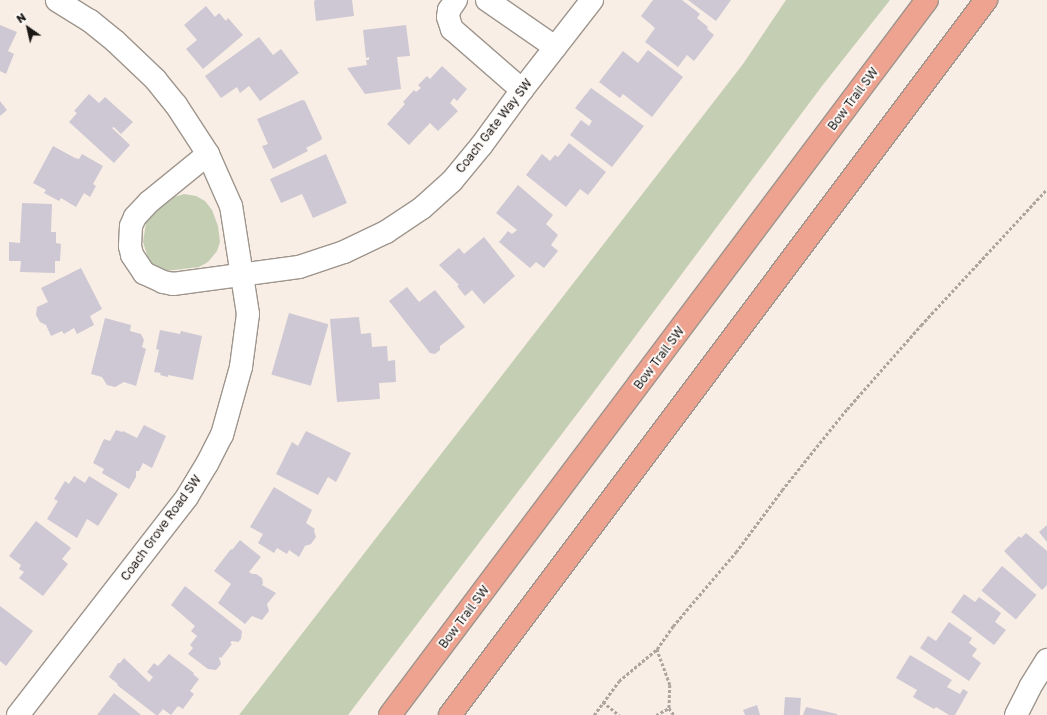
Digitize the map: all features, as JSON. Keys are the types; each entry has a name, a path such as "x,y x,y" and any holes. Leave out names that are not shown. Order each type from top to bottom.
{"main road":[{"name":"Bow Trail SW","path":"390,715 927,0"},
{"path":"450,715 986,0"}],"street":[{"name":"Coach Grove Road SW","path":"18,715 187,497 213,453 222,435 241,367 248,314 231,206 208,154 176,105 156,80 115,41 90,21 57,0"},
{"path":"456,0 449,10 448,17 452,29 522,90"},
{"path":"487,0 555,47"},
{"name":"Coach Gate Way SW","path":"208,154 141,209 131,226 129,236 132,256 144,272 162,282 173,284 299,267 344,252 386,232 422,208 452,180 481,146 522,90 592,0"},
{"path":"1016,715 1030,687 1047,660"}],"path":[{"path":"594,715 619,681 657,649 673,626 736,552 791,479 847,409 921,325 1047,189"},
{"path":"657,649 670,685 669,708 674,715"},
{"path":"603,702 619,715"},
{"path":"656,715 669,708"}],"green space":[{"path":"786,0 890,0 822,86 593,393 348,715 239,715 743,64"},
{"path":"184,194 196,196 205,201 212,210 218,226 220,242 217,251 208,262 199,267 166,271 152,266 149,261 143,242 146,223 151,215 174,197"}],"building":[{"path":"315,0 352,0 354,16 316,21"},
{"path":"653,0 682,0 700,14 697,18 708,27 707,29 714,35 694,61 687,55 678,67 645,42 655,28 641,16"},
{"path":"688,0 731,0 716,21"},
{"path":"206,6 215,17 219,13 226,21 228,18 243,35 203,69 186,49 197,40 184,25"},
{"path":"0,25 17,32 8,51 14,54 6,74 0,71"},
{"path":"406,25 410,56 397,57 401,89 365,94 347,68 367,65 366,60 369,60 369,57 366,58 363,30"},
{"path":"259,37 273,55 281,49 299,73 260,101 249,86 240,93 237,87 221,98 205,76"},
{"path":"648,50 683,77 652,117 623,94 620,98 599,82 623,51 638,63"},
{"path":"442,66 467,89 457,101 454,98 450,103 458,111 438,131 430,123 409,145 387,124 405,104 403,102 414,90 416,92 421,88 418,85 427,76 430,79"},
{"path":"591,88 644,126 612,167 570,135 581,120 589,126 592,121 575,108"},
{"path":"89,94 99,103 105,97 133,122 121,134 114,127 112,128 130,145 114,163 69,122 77,113 74,111"},
{"path":"302,100 305,101 322,138 306,148 308,151 273,169 262,146 268,144 257,119"},
{"path":"0,101 7,110 0,116"},
{"path":"569,143 606,172 588,195 580,189 566,207 526,175 542,154 550,161 555,155 558,157"},
{"path":"53,146 75,158 79,159 82,154 103,166 93,184 96,186 90,197 84,193 76,207 61,198 59,201 44,193 46,190 33,183"},
{"path":"326,154 347,203 313,218 302,194 281,203 270,179"},
{"path":"518,185 553,215 546,224 558,235 551,245 558,251 544,268 536,262 530,268 499,242 508,231 512,234 517,230 496,213"},
{"path":"22,203 52,204 51,232 56,232 56,243 61,244 60,261 55,261 55,273 20,272 21,261 9,261 9,242 20,243"},
{"path":"484,237 515,276 484,304 472,290 465,296 457,286 459,285 439,265 459,248 464,254"},
{"path":"81,268 102,309 90,316 94,325 77,334 74,328 64,334 62,331 51,336 46,325 40,322 36,315 37,307 48,302 41,288"},
{"path":"407,287 419,302 435,290 465,327 440,346 440,350 435,354 430,353 389,301"},
{"path":"289,313 328,324 311,386 271,375"},
{"path":"359,317 361,334 371,333 372,347 387,346 388,361 395,360 396,382 379,383 380,399 337,402 330,319"},
{"path":"105,318 131,325 130,331 141,334 144,340 142,347 146,349 136,386 124,382 115,387 107,385 102,377 91,374"},
{"path":"160,330 180,334 181,331 202,336 193,380 168,375 168,377 160,375 161,373 154,372 159,350 156,349"},
{"path":"144,425 166,436 152,468 143,463 139,471 136,471 136,477 129,489 102,473 104,469 93,463 104,439 110,441 116,430 123,431 137,438"},
{"path":"306,431 351,453 336,482 328,477 318,495 276,474 292,442 298,446"},
{"path":"74,476 85,483 89,476 118,494 98,526 87,519 77,538 47,519 58,501 54,499 65,481 69,484"},
{"path":"274,487 312,510 306,523 315,529 314,531 316,537 311,544 305,546 299,557 289,550 287,554 277,548 274,553 258,543 263,534 250,527"},
{"path":"36,521 71,548 62,559 68,564 43,596 19,578 24,572 19,569 21,565 9,556"},
{"path":"1047,525 1047,542 1039,532"},
{"path":"1026,533 1047,551 1047,585 1042,590 1004,551 1019,536 1021,538"},
{"path":"240,540 261,557 249,572 262,578 262,585 276,593 267,604 269,611 262,620 252,616 245,624 218,603 231,584 214,571"},
{"path":"1002,566 1036,595 1016,619 981,591"},
{"path":"185,586 242,631 241,639 238,642 232,641 230,643 232,644 221,658 219,658 221,664 216,670 208,669 188,654 193,648 190,645 197,636 191,631 195,626 171,605"},
{"path":"964,594 975,602 979,597 1001,613 995,622 1006,630 994,645 951,612"},
{"path":"0,606 33,631 6,666 0,661"},
{"path":"949,622 972,638 969,643 977,649 972,656 981,663 969,681 920,648 928,636 936,641"},
{"path":"169,654 194,673 193,674 199,679 190,691 194,694 183,709 178,706 171,715 163,709 158,715 156,715 109,677 118,663 120,663 124,658 149,682 153,677 147,672 154,663 158,666"},
{"path":"910,655 952,680 947,687 960,694 963,689 968,692 955,715 949,715 936,707 934,709 913,697 917,690 896,678"},
{"path":"114,693 135,710 141,715 97,715"},
{"path":"785,697 801,698 800,715 784,715"},
{"path":"757,705 760,715 745,715 743,710"},
{"path":"806,707 837,714 837,715 803,715"}]}
